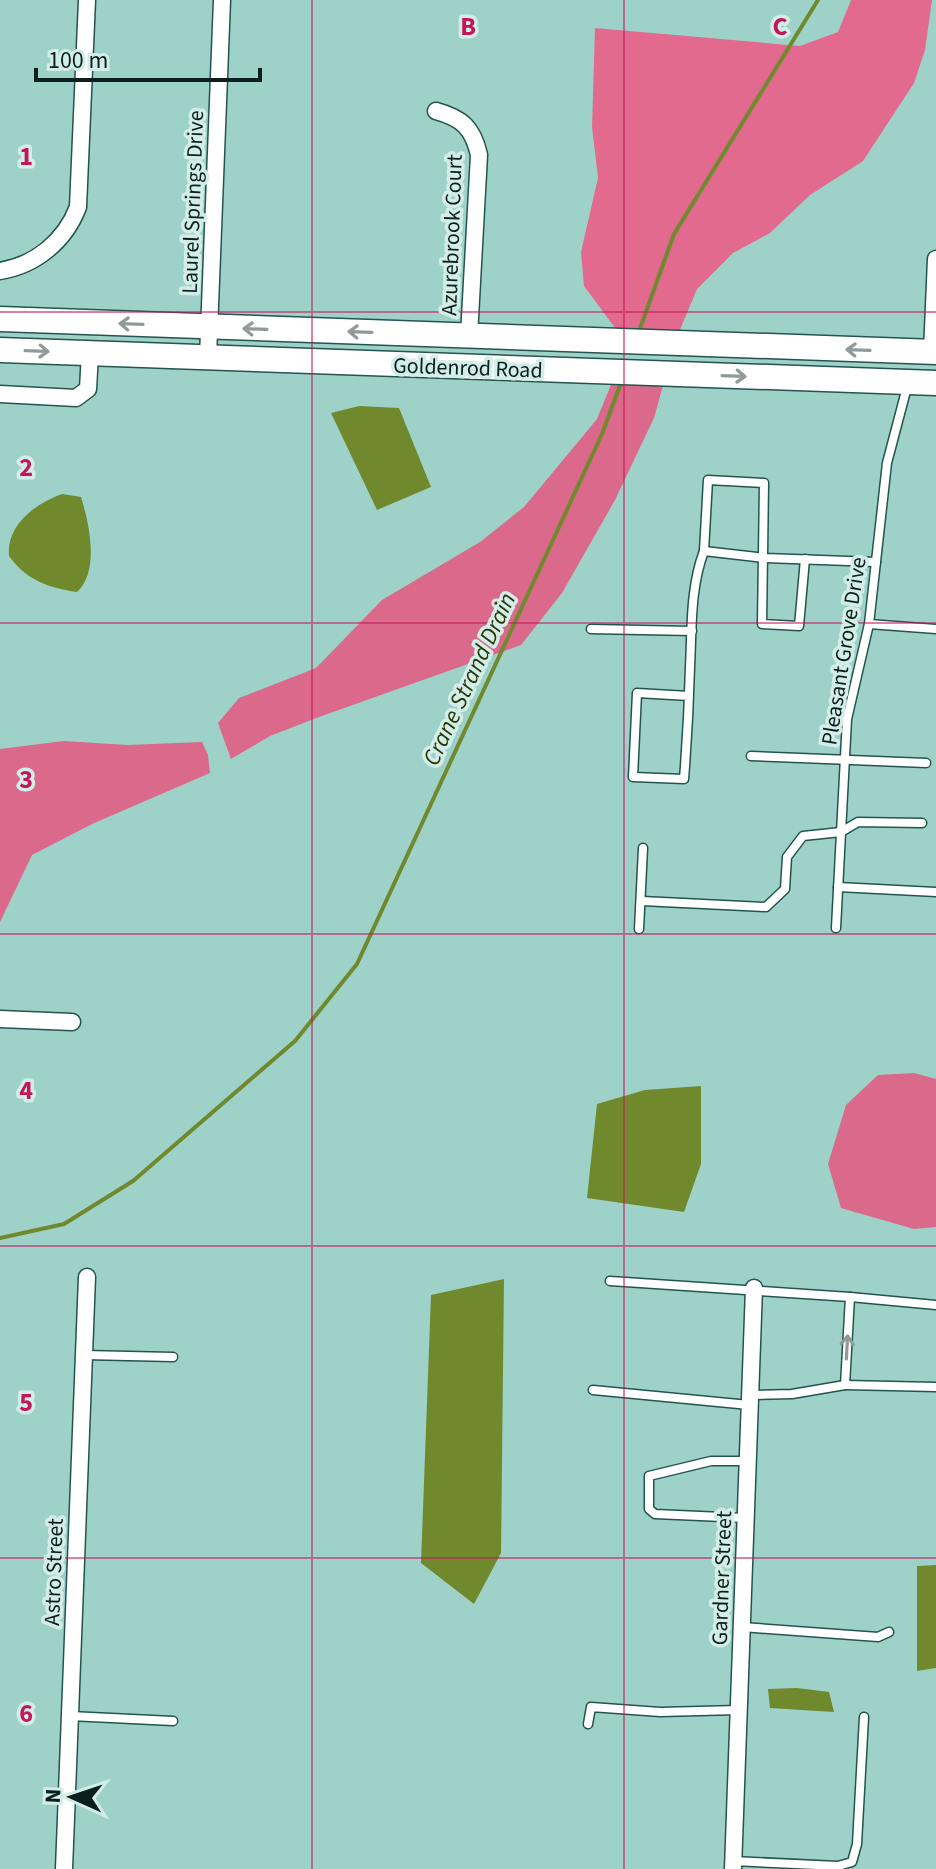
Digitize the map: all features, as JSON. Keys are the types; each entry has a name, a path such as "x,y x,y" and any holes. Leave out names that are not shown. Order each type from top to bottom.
{"main road":[{"name":"Goldenrod Road","path":"0,319 469,336 581,356"},
{"path":"261,359 441,352 469,336"},
{"name":"Goldenrod Road","path":"655,358 711,345 935,358"},
{"name":"Goldenrod Road","path":"0,350 462,366 581,356 655,358 936,383"},
{"path":"908,382 935,358"}],"street":[{"path":"0,271 30,262 47,251 73,221 78,207 87,0"},
{"name":"Laurel Springs Drive","path":"208,357 222,0"},
{"name":"Azurebrook Court","path":"436,111 457,116 474,134 479,155 469,336"},
{"path":"935,358 936,259"},
{"path":"0,394 76,398 88,389 90,353"},
{"path":"0,1019 72,1022"},
{"name":"Astro Street","path":"64,1869 87,1277"},
{"name":"Gardner Street","path":"733,1865 754,1289"}],"lane":[{"name":"Pleasant Grove Drive","path":"836,928 847,719 869,624 887,463 908,382"},
{"path":"689,696 637,693 633,777 684,779 689,696 692,631 696,572 704,551 708,480 764,483 762,624 799,626 805,559"},
{"path":"704,551 765,558 876,562"},
{"path":"869,624 936,629"},
{"path":"591,629 692,631"},
{"path":"751,756 845,757 926,763"},
{"path":"642,901 766,907 780,899 785,889 787,857 803,836 841,832 858,822 922,823"},
{"path":"639,929 643,848"},
{"path":"838,887 936,892"},
{"path":"610,1281 754,1289 936,1305"},
{"path":"845,1385 850,1297"},
{"path":"84,1355 173,1357"},
{"path":"593,1390 750,1400 845,1385 936,1387"},
{"path":"745,1518 655,1514 649,1509 649,1476 711,1461 748,1461"},
{"path":"742,1627 878,1637 889,1632"},
{"path":"588,1724 591,1707 660,1712 739,1710"},
{"path":"70,1716 173,1721"},
{"path":"733,1865 829,1866 852,1862 857,1844 864,1717"}],"shaded area":[{"path":"851,0 932,0 925,50 914,83 863,161 810,195 770,233 733,253 697,289 671,351 627,344 584,286 581,252 598,178 592,127 595,28 800,46 838,32"},
{"path":"615,375 664,382 654,418 615,500 562,593 521,645 270,736 231,759 218,723 239,698 316,668 382,600 480,542 524,507 597,419"},
{"path":"359,406 399,408 431,487 377,510 331,413"},
{"path":"62,494 81,497 91,546 88,572 77,592 39,582 9,556 12,534 18,525 33,509"},
{"path":"64,741 127,745 202,742 208,755 210,773 92,824 32,855 0,922 0,749"},
{"path":"914,1073 936,1079 936,1227 914,1229 841,1208 828,1164 846,1105 878,1075"},
{"path":"701,1086 701,1164 684,1212 587,1198 597,1104 645,1090"},
{"path":"504,1279 501,1553 474,1604 421,1563 431,1295"},
{"path":"936,1565 936,1668 917,1671 917,1566"},
{"path":"797,1688 829,1692 834,1712 770,1708 768,1689"}],"waterway":[{"name":"Crane Strand Drain","path":"638,334 674,234 818,0"},
{"name":"Crane Strand Drain","path":"0,1238 64,1224 133,1181 295,1041 357,964 602,434 622,380"}]}
